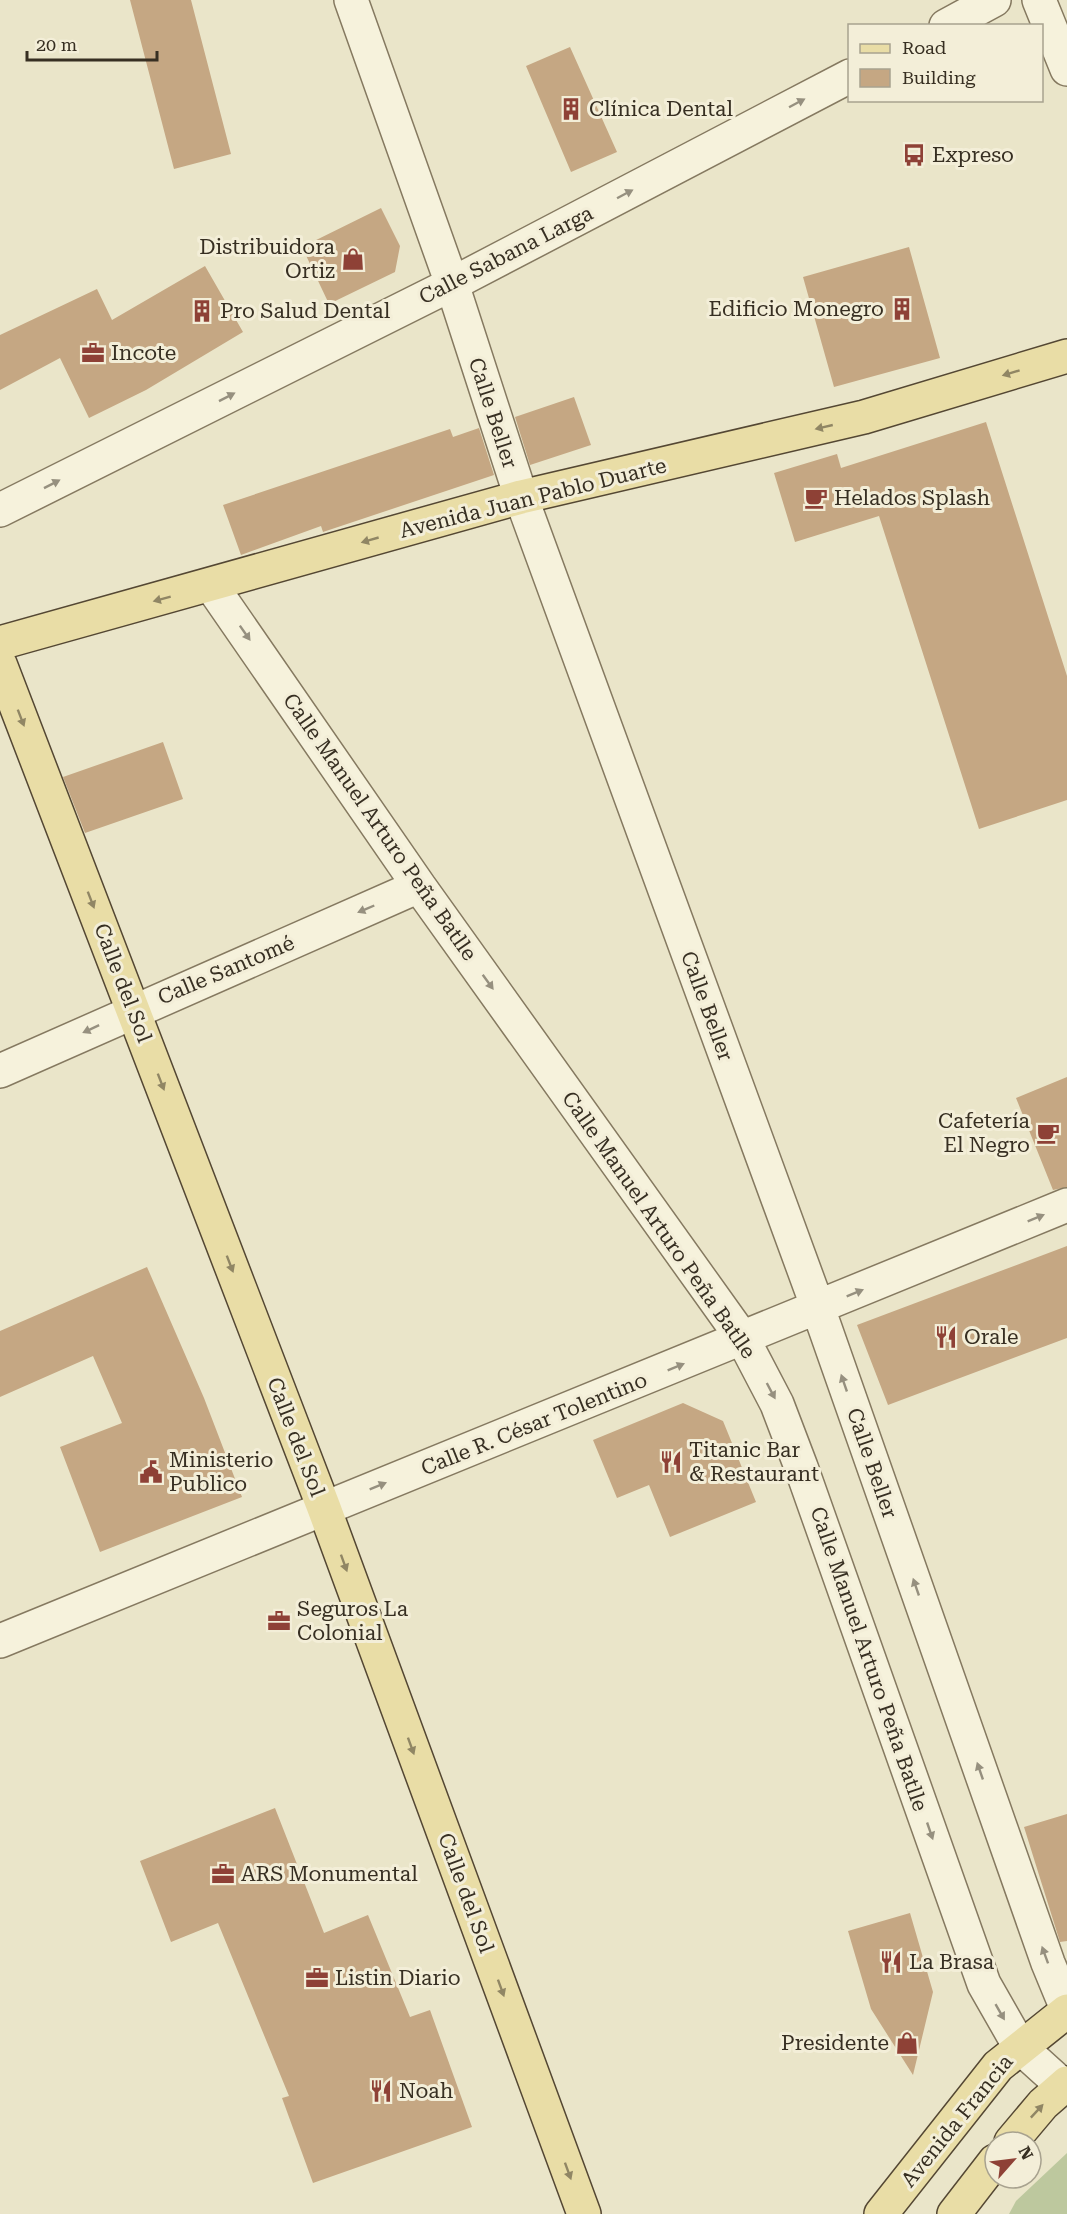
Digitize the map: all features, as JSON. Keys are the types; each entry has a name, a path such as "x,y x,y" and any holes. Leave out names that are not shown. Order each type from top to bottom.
{"main road":[{"name":"Avenida Juan Pablo Duarte","path":"0,643 520,497 864,417 1067,356"},
{"name":"Calle del Sol","path":"0,663 324,1508 584,2214"},
{"name":"Avenida Francia","path":"881,2214 998,2066 1067,2010"},
{"path":"1022,2130 1065,2084"},
{"path":"954,2214 983,2177"}],"street":[{"name":"Calle Beller","path":"351,0 452,284 520,497 818,1308 1044,1951 1067,2010"},
{"path":"950,24 994,0"},
{"path":"1039,0 1067,69"},
{"name":"Calle Sabana Larga","path":"0,510 452,284 848,77"},
{"name":"Calle Manuel Arturo Peña Batlle","path":"211,585 419,886 743,1339 777,1404 801,1467 984,1984 1020,2047 1065,2084"},
{"name":"Calle Santomé","path":"0,1071 133,1010 419,886"},
{"name":"Calle R. César Tolentino","path":"0,1641 1067,1205"}],"green space":[{"path":"1067,2153 1067,2214 1009,2214 1016,2201 1028,2190 1043,2190 1043,2176"}],"building":[{"path":"130,0 191,0 231,154 174,169"},
{"name":"Clínica Dental","path":"570,47 617,152 571,172 526,66"},
{"name":"Distribuidora Ortiz","path":"381,208 400,246 395,272 329,304 302,247"},
{"path":"909,247 940,358 834,387 803,277"},
{"path":"205,266 243,332 146,390 89,418 60,358 0,390 0,335 97,289 112,320"},
{"path":"574,397 591,445 530,465 515,417"},
{"path":"986,422 1067,676 1067,800 979,829 879,516 795,542 774,473 837,454 841,468"},
{"path":"479,428 494,475 323,532 321,526 241,555 223,505 450,429 453,437"},
{"path":"163,742 183,799 85,833 63,777"},
{"name":"Cafetería El Negro","path":"1067,1077 1067,1187 1053,1190 1016,1098"},
{"name":"Orale","path":"1067,1246 1067,1338 888,1405 857,1325"},
{"path":"147,1267 204,1398 242,1497 100,1552 60,1447 122,1423 93,1356 0,1397 0,1331"},
{"name":"Titanic Bar & Restaurant","path":"683,1403 723,1421 756,1502 670,1537 649,1485 617,1498 593,1440"},
{"path":"275,1808 324,1933 368,1915 410,2017 430,2010 472,2127 313,2183 282,2098 289,2096 218,1923 171,1942 140,1861"},
{"path":"1067,1814 1067,1941 1060,1942 1024,1827"},
{"name":"La Brasa","path":"910,1913 933,1992 913,2075 871,2009 848,1931"}],"place":[{"name":"Clínica Dental","path":"571,109"},
{"name":"Expreso","path":"914,155"},
{"name":"Distribuidora Ortiz","path":"353,259"},
{"name":"Edificio Monegro","path":"902,309"},
{"name":"Pro Salud Dental","path":"202,311"},
{"name":"Incote","path":"93,353"},
{"name":"Helados Splash","path":"816,498"},
{"name":"Cafetería El Negro","path":"1048,1133"},
{"name":"Orale","path":"946,1337"},
{"name":"Titanic Bar & Restaurant","path":"671,1462"},
{"name":"Ministerio Publico","path":"151,1472"},
{"name":"Seguros La Colonial","path":"279,1621"},
{"name":"ARS Monumental","path":"223,1874"},
{"name":"La Brasa","path":"891,1962"},
{"name":"Listin Diario","path":"317,1978"},
{"name":"Presidente","path":"907,2043"},
{"name":"Noah","path":"381,2091"}]}
